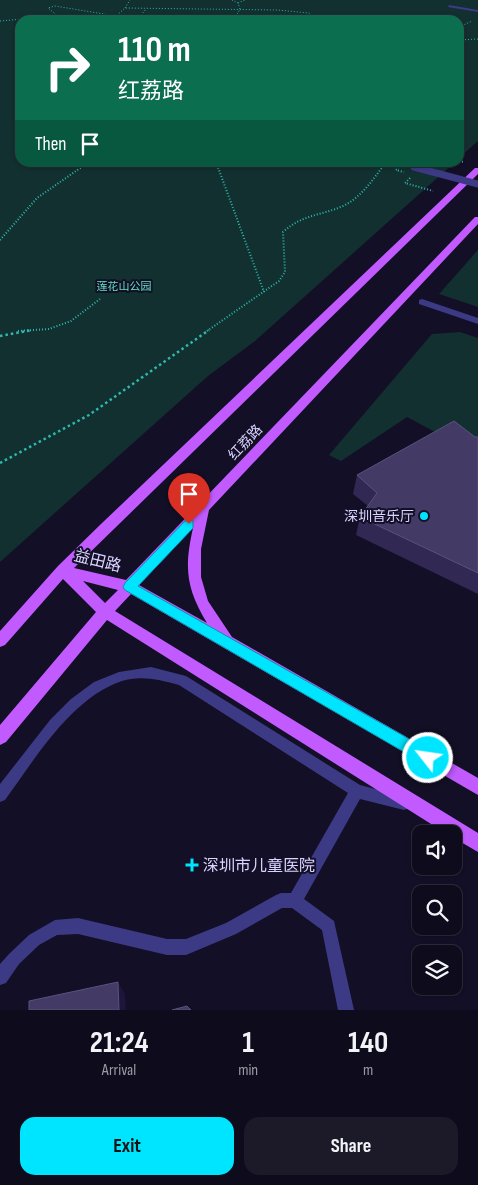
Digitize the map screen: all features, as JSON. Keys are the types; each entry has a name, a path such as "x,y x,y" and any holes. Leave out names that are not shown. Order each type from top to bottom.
{"main road":[{"path":"1,639 63,570 478,170"},
{"name":"红荔路","path":"0,737 105,612 478,219"},
{"path":"202,510 192,579 201,604 230,643"},
{"name":"益田路","path":"63,570 130,587 478,787"},
{"name":"益田路","path":"63,570 105,612 478,843"}],"street":[{"path":"414,171 478,184"},
{"path":"422,302 478,321"}],"lane":[{"path":"449,6 478,11"},
{"path":"0,796 64,713 78,700 106,681 131,673 146,672 172,676 194,687 357,791 419,806"},
{"path":"294,900 357,791"},
{"path":"0,976 14,958 34,940 55,928 78,926 167,948 186,947 222,933 281,900 294,900 329,926 346,1010"}],"path":[{"path":"117,15 130,0"},
{"path":"232,0 238,3 240,9 237,15"},
{"path":"238,3 246,0"},
{"path":"57,15 48,8 55,6 110,15"},
{"path":"125,8 240,9 309,13 312,15"},
{"path":"142,15 147,9"},
{"path":"0,22 15,20"},
{"path":"464,40 478,39"},
{"path":"0,240 37,198 82,167"},
{"path":"218,167 264,292"},
{"path":"0,463 89,415 279,281 286,272 283,232 296,219 342,206 358,196 382,167"},
{"path":"414,171 405,183 433,191"},
{"path":"0,336 56,326 72,320 100,299"}],"green space":[{"name":"莲花山公园","path":"0,0 478,0 478,141 464,154 464,15 15,15 15,167 450,167 255,341 208,376 0,562"},
{"path":"478,250 478,307 439,294"},
{"path":"460,332 478,338 478,455 407,417 341,461 329,455 432,334"}],"building":[{"name":"深圳音乐厅","path":"454,421 475,437 478,437 478,573 360,517 377,493 357,475"},
{"path":"118,982 119,1010 29,1010 29,1001"},
{"path":"187,1006 191,1010 172,1010"}],"place":[{"name":"深圳音乐厅","path":"424,516"},
{"name":"深圳市儿童医院","path":"192,865"}],"route":[{"path":"189,524 130,587 428,758"}]}
